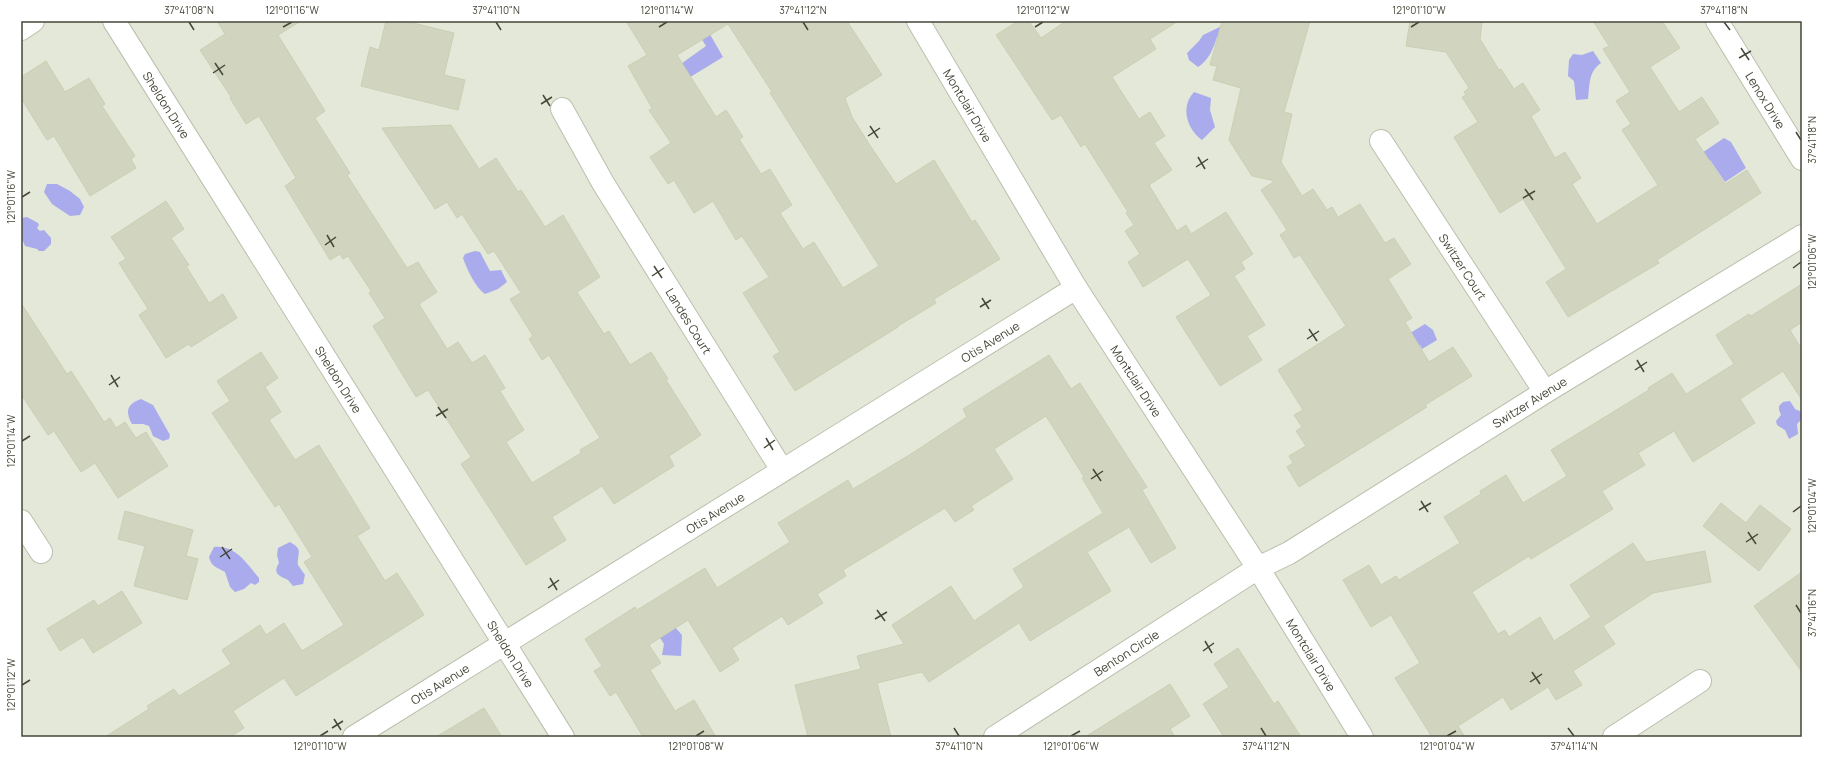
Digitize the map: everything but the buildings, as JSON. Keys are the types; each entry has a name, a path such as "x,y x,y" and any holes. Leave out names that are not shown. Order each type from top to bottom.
{"street":[{"path":"21,29 33,21"},
{"name":"Sheldon Drive","path":"114,21 563,737"},
{"name":"Lenox Drive","path":"1717,21 1802,159"},
{"name":"Montclair Drive","path":"922,22 1076,288 1258,568 1362,737"},
{"name":"Landes Court","path":"562,109 603,183 782,470"},
{"name":"Switzer Court","path":"1381,141 1545,392"},
{"name":"Switzer Avenue","path":"1258,568 1290,553 1545,392 1802,236"},
{"name":"Otis Avenue","path":"354,737 1076,288"},
{"path":"21,521 41,552"},
{"name":"Benton Circle","path":"995,737 1258,568"},
{"path":"1614,737 1700,682"}],"shaded area":[{"path":"21,21 1802,21 1802,737 21,737"}],"water":[{"path":"704,24 723,57 687,79 678,66 706,46 696,30"},
{"path":"1222,26 1228,38 1217,37 1208,58 1198,67 1189,60 1187,53 1203,35"},
{"path":"1593,51 1601,63 1594,70 1592,75 1588,99 1576,100 1574,81 1568,76 1569,60 1573,54 1582,55"},
{"path":"1194,92 1211,98 1210,110 1215,127 1202,140 1192,130 1187,118 1187,104"},
{"path":"1724,138 1731,142 1746,168 1725,182 1710,160 1699,168 1693,159"},
{"path":"47,184 57,184 70,191 80,199 84,207 80,215 70,216 52,204 44,192"},
{"path":"27,217 38,223 39,225 37,228 40,231 44,230 51,238 51,244 44,251 39,251 37,249 25,246 21,236 21,218"},
{"path":"475,251 480,252 490,271 501,270 507,282 498,289 485,294 481,291 472,278 463,258 465,254"},
{"path":"1425,324 1433,330 1437,340 1422,349 1420,345 1397,359 1392,344"},
{"path":"141,399 153,405 170,435 169,439 163,441 153,436 149,426 143,424 132,424 128,415 129,408 133,403"},
{"path":"1790,401 1795,409 1802,412 1802,419 1797,424 1798,434 1789,439 1785,430 1777,425 1776,421 1781,415 1779,406 1783,402"},
{"path":"290,542 298,549 298,565 305,575 303,584 293,586 288,580 278,574 276,570 279,563 277,555 278,548"},
{"path":"214,547 228,549 240,556 259,578 259,582 255,585 251,583 244,589 235,592 230,587 225,572 214,566 210,560 209,557"},
{"path":"665,616 682,635 681,656 662,655 664,644 653,627"}]}
